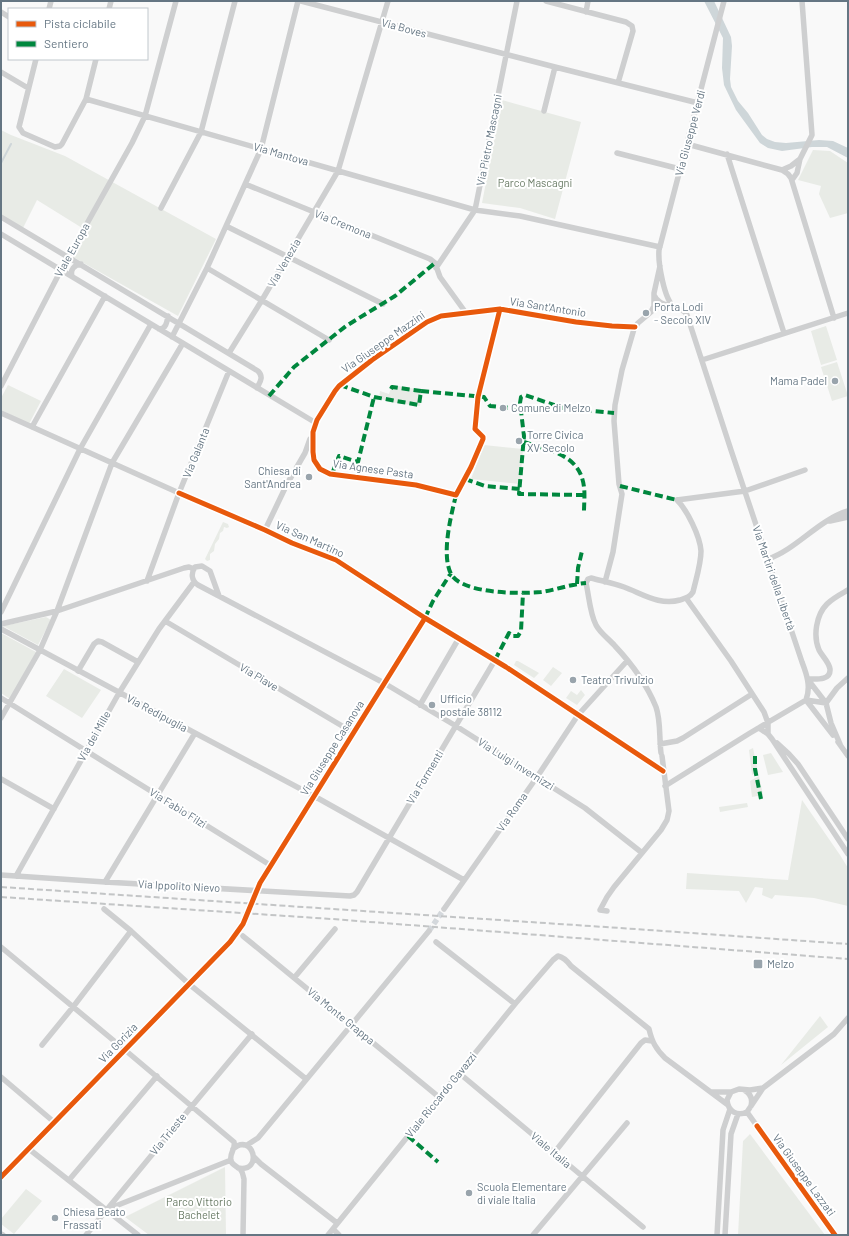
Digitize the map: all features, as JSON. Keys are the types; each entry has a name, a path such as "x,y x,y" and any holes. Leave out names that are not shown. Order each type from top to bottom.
{"street":[{"name":"Viale Europa","path":"1,386 61,270 132,143 145,116 176,1"},
{"path":"161,208 201,132 234,1"},
{"path":"172,337 207,268 261,149 298,1"},
{"name":"Via Boves","path":"301,1 506,55 698,103"},
{"name":"Via Venezia","path":"229,353 338,171 388,1"},
{"name":"Via Pietro Mascagni","path":"436,268 475,210 517,1"},
{"path":"546,1 626,22 632,26 632,33 618,83"},
{"path":"586,12 588,1"},
{"name":"Via Giuseppe Verdi","path":"660,266 660,247 724,1"},
{"path":"792,180 795,177 801,157 811,139 812,133 802,1"},
{"path":"36,60 19,125 23,133 54,147 58,147 62,144 86,99 96,60"},
{"path":"544,111 555,67"},
{"path":"1,72 28,88"},
{"name":"Via Mantova","path":"86,99 475,210 522,216 660,247"},
{"path":"687,144 782,170 788,174 792,180 834,318"},
{"path":"617,153 680,169"},
{"path":"727,154 784,333"},
{"path":"782,170 791,166 801,157"},
{"name":"Via Cremona","path":"245,184 430,259 435,263 440,277 466,313"},
{"path":"1,217 260,372 262,378 257,388"},
{"path":"226,226 383,304"},
{"path":"1,234 316,423"},
{"path":"72,276 74,267 81,264"},
{"path":"660,266 670,303 675,307"},
{"path":"605,582 613,552 622,494 614,408 622,370 635,327 652,311 655,303 654,294 660,266"},
{"path":"207,268 329,340"},
{"path":"654,294 656,299 661,300 665,298 666,292 664,288 660,287 656,289 654,294 655,298 659,302 675,307"},
{"path":"32,428 105,296"},
{"name":"Via Martiri della Libertà","path":"675,307 684,311 687,315 808,679 809,689 806,700"},
{"name":"Via Giuseppe Mazzini","path":"312,439 316,423 336,389 372,360 435,318 500,309"},
{"name":"Via Sant'Antonio","path":"465,479 483,440 483,437 475,429 478,397 500,309 582,323 616,327 635,327"},
{"path":"702,360 848,313"},
{"path":"159,329 164,327 168,316"},
{"path":"1,612 80,449 150,324"},
{"path":"1,718 40,650 57,611 112,463 183,343"},
{"name":"Via Galanta","path":"147,581 179,493 229,371"},
{"name":"Via San Martino","path":"1,413 292,543 334,559 425,618 495,660 663,771"},
{"path":"265,530 287,484 306,450 313,432"},
{"name":"Via Agnese Pasta","path":"312,439 314,460 318,467 325,472 335,475 416,485 456,496 465,479"},
{"path":"607,911 600,910 607,896 641,852 661,830 668,819 669,811 656,706 627,661 596,624 586,583 588,579 605,582 662,601 676,601 686,598 693,592 701,550 699,540 689,517 683,506 677,500 745,490 805,470"},
{"path":"768,559 784,551 836,515 848,510"},
{"path":"826,522 848,517"},
{"path":"1,624 57,611 184,568 194,568 196,566 206,567 210,571 219,596"},
{"path":"194,568 192,576 194,582"},
{"name":"Via Luigi Invernizzi","path":"194,582 384,683 456,726 589,811 641,852"},
{"name":"Via dei Mille","path":"16,876 119,692 165,621 194,582"},
{"path":"808,679 824,678 829,674 830,668 818,646 816,635 817,625 820,614 825,606 848,590"},
{"path":"686,598 724,650 764,712 768,722 770,737 848,854"},
{"name":"Via Giuseppe Casanova","path":"257,889 425,618"},
{"name":"Via Piave","path":"165,621 354,733"},
{"name":"Via Redipuglia","path":"1,629 314,796 464,880"},
{"path":"420,705 459,638"},
{"path":"78,671 94,644 98,641 138,662"},
{"name":"Via Formenti","path":"356,894 495,660"},
{"name":"Via Roma","path":"444,909 537,777 578,715 627,661"},
{"path":"826,703 837,688 848,678"},
{"path":"808,679 826,703 831,723 840,744"},
{"path":"660,744 671,743 682,739 752,694"},
{"name":"Via Fabio Filzi","path":"1,698 270,865"},
{"path":"665,786 806,700 826,703"},
{"path":"806,700 848,756"},
{"path":"759,728 789,754 798,764 848,838"},
{"path":"105,882 194,733"},
{"path":"1,779 54,809"},
{"name":"Via Ippolito Nievo","path":"1,875 350,896 356,894"},
{"path":"104,909 131,931 189,984 306,1079"},
{"name":"Via Gorizia","path":"1,1177 3,1170 29,1149 234,938 245,920"},
{"path":"294,978 336,929"},
{"path":"42,1045 131,931"},
{"path":"244,1179 252,1164 254,1147 258,1138 429,931"},
{"name":"Via Monte Grappa","path":"243,936 439,1097"},
{"path":"436,942 515,1004"},
{"path":"1,947 230,1138 234,1143 231,1160 233,1164 242,1172 244,1179 243,1235"},
{"name":"Viale Riccardo Gavazzi","path":"328,1235 515,1004 558,956 568,962 649,1029 652,1041"},
{"path":"554,1152 641,1043 645,1040 652,1041 665,1058 729,1107 733,1112 741,1114 747,1112 763,1088 834,1034 848,1018"},
{"name":"Via Trieste","path":"86,1235 252,1034"},
{"name":"Viale Italia","path":"459,1073 643,1227"},
{"path":"69,1180 157,1076"},
{"path":"1,1077 54,1122"},
{"path":"710,1092 731,1092 739,1089 750,1090 763,1088"},
{"path":"743,1090 748,1092 751,1096 751,1106"},
{"path":"717,1235 724,1128 729,1107 727,1100 731,1092"},
{"path":"747,1112 757,1126"},
{"path":"725,1235 731,1134 738,1114"},
{"path":"533,1235 627,1123"},
{"path":"233,1150 237,1146 249,1144 258,1138"},
{"path":"244,1145 249,1147 261,1164 337,1223"},
{"path":"29,1149 138,1235"},
{"path":"106,1210 231,1160"},
{"path":"237,1168 245,1168 252,1164"},
{"path":"333,1229 339,1235"}],"green space":[{"name":"Parco Mascagni","path":"502,100 581,122 555,219 520,208 482,203"},
{"path":"1,130 65,156 216,239 178,316 73,257 87,231 37,200 22,230 1,217"},
{"path":"813,150 830,151 848,163 848,213 830,218 819,194 821,186 798,180"},
{"name":"Mama Padel","path":"826,326 837,360 821,365 811,331"},
{"name":"Mama Padel","path":"837,362 848,396 832,401 821,367"},
{"path":"8,385 41,401 29,424 1,410 1,398"},
{"path":"392,385 422,390 420,406 389,402 379,398 380,391 389,394"},
{"path":"484,445 523,449 520,484 471,479"},
{"path":"223,522 228,524 229,527 224,527 223,531 220,533 219,539 215,544 214,551 210,554 210,560 207,561 205,559"},
{"path":"46,617 51,620 38,645 3,626"},
{"path":"1,633 36,652 10,699 1,693"},
{"path":"516,661 539,673 534,678 514,665"},
{"path":"553,667 562,673 551,686 543,680"},
{"path":"64,669 101,690 82,718 46,696"},
{"path":"581,690 585,695 577,705 566,698 571,691 577,695"},
{"path":"753,748 758,772 752,775 749,750"},
{"path":"771,753 783,772 768,775 763,755"},
{"path":"759,776 763,795 752,797 750,781"},
{"path":"802,800 848,868 848,906 814,898 775,895 772,899 762,895 763,888 755,887 746,903 739,891 686,889 687,873 788,880"},
{"path":"747,803 748,807 720,812 719,807"},
{"path":"820,1016 828,1027 781,1065"},
{"path":"750,1134 825,1235 738,1235 743,1141"},
{"name":"Parco Vittorio Bachelet","path":"225,1167 226,1235 149,1235 125,1217"},
{"path":"26,1189 42,1201 14,1234 1,1224 1,1219"}],"shaded area":[{"path":"704,1 714,1 731,37 731,87 738,101 748,113 762,135 775,142 786,143 819,140 833,141 848,148 848,158 827,147 812,147 782,151 768,148 760,143 736,110 724,85 722,68 723,38"}],"waterway":[{"path":"1,163 11,144"}],"tunnel":[{"path":"245,920 257,889"},
{"path":"429,931 444,909"}],"railway":[{"path":"1,887 848,944"},
{"path":"1,897 332,919 848,959"}],"marked path":[{"path":"269,396 294,367 346,326 395,296 435,263"},
{"path":"340,385 374,397 419,405 421,391 484,397 490,406 521,409"},
{"path":"391,389 392,387 421,391"},
{"path":"584,495 519,494 524,436 520,403 521,397 525,395 563,408 614,413"},
{"path":"332,474 339,456 358,462 374,397"},
{"path":"524,442 553,451 577,467 584,487 584,512"},
{"path":"465,479 485,486 520,489"},
{"path":"620,486 677,500"},
{"path":"456,495 448,535 447,556 451,574 457,581 467,586 479,589 520,593 541,592 586,583"},
{"path":"577,584 578,568 582,551"},
{"path":"425,618 433,601 451,573"},
{"path":"495,660 509,633 512,636 518,636 521,631 523,593"},
{"path":"755,756 755,769 761,799"},
{"path":"408,1136 438,1162"}],"cycle path":[{"path":"500,309 478,397 475,429 483,437 483,439 471,467 456,495 416,485 330,474 320,469 314,460 313,432 317,420 335,391 339,386 372,360 427,322 441,316 500,309 576,322 635,327"},
{"path":"179,493 292,543 336,560 425,618 506,667 663,771"},
{"path":"1,1177 230,942 243,924 260,883 425,618"},
{"name":"Via Giuseppe Lazzati","path":"757,1126 835,1235"}],"place":[{"name":"Porta Lodi - Secolo XIV","path":"646,313"},
{"name":"Mama Padel","path":"835,381"},
{"name":"Comune di Melzo","path":"503,408"},
{"name":"Torre Civica XV Secolo","path":"519,441"},
{"name":"Chiesa di Sant'Andrea","path":"309,477"},
{"name":"Teatro Trivulzio","path":"573,680"},
{"name":"Ufficio postale 38112","path":"432,705"},
{"name":"Melzo","path":"758,964"},
{"name":"Scuola Elementare di viale Italia","path":"469,1193"},
{"name":"Chiesa Beato Frassati","path":"55,1218"}]}
